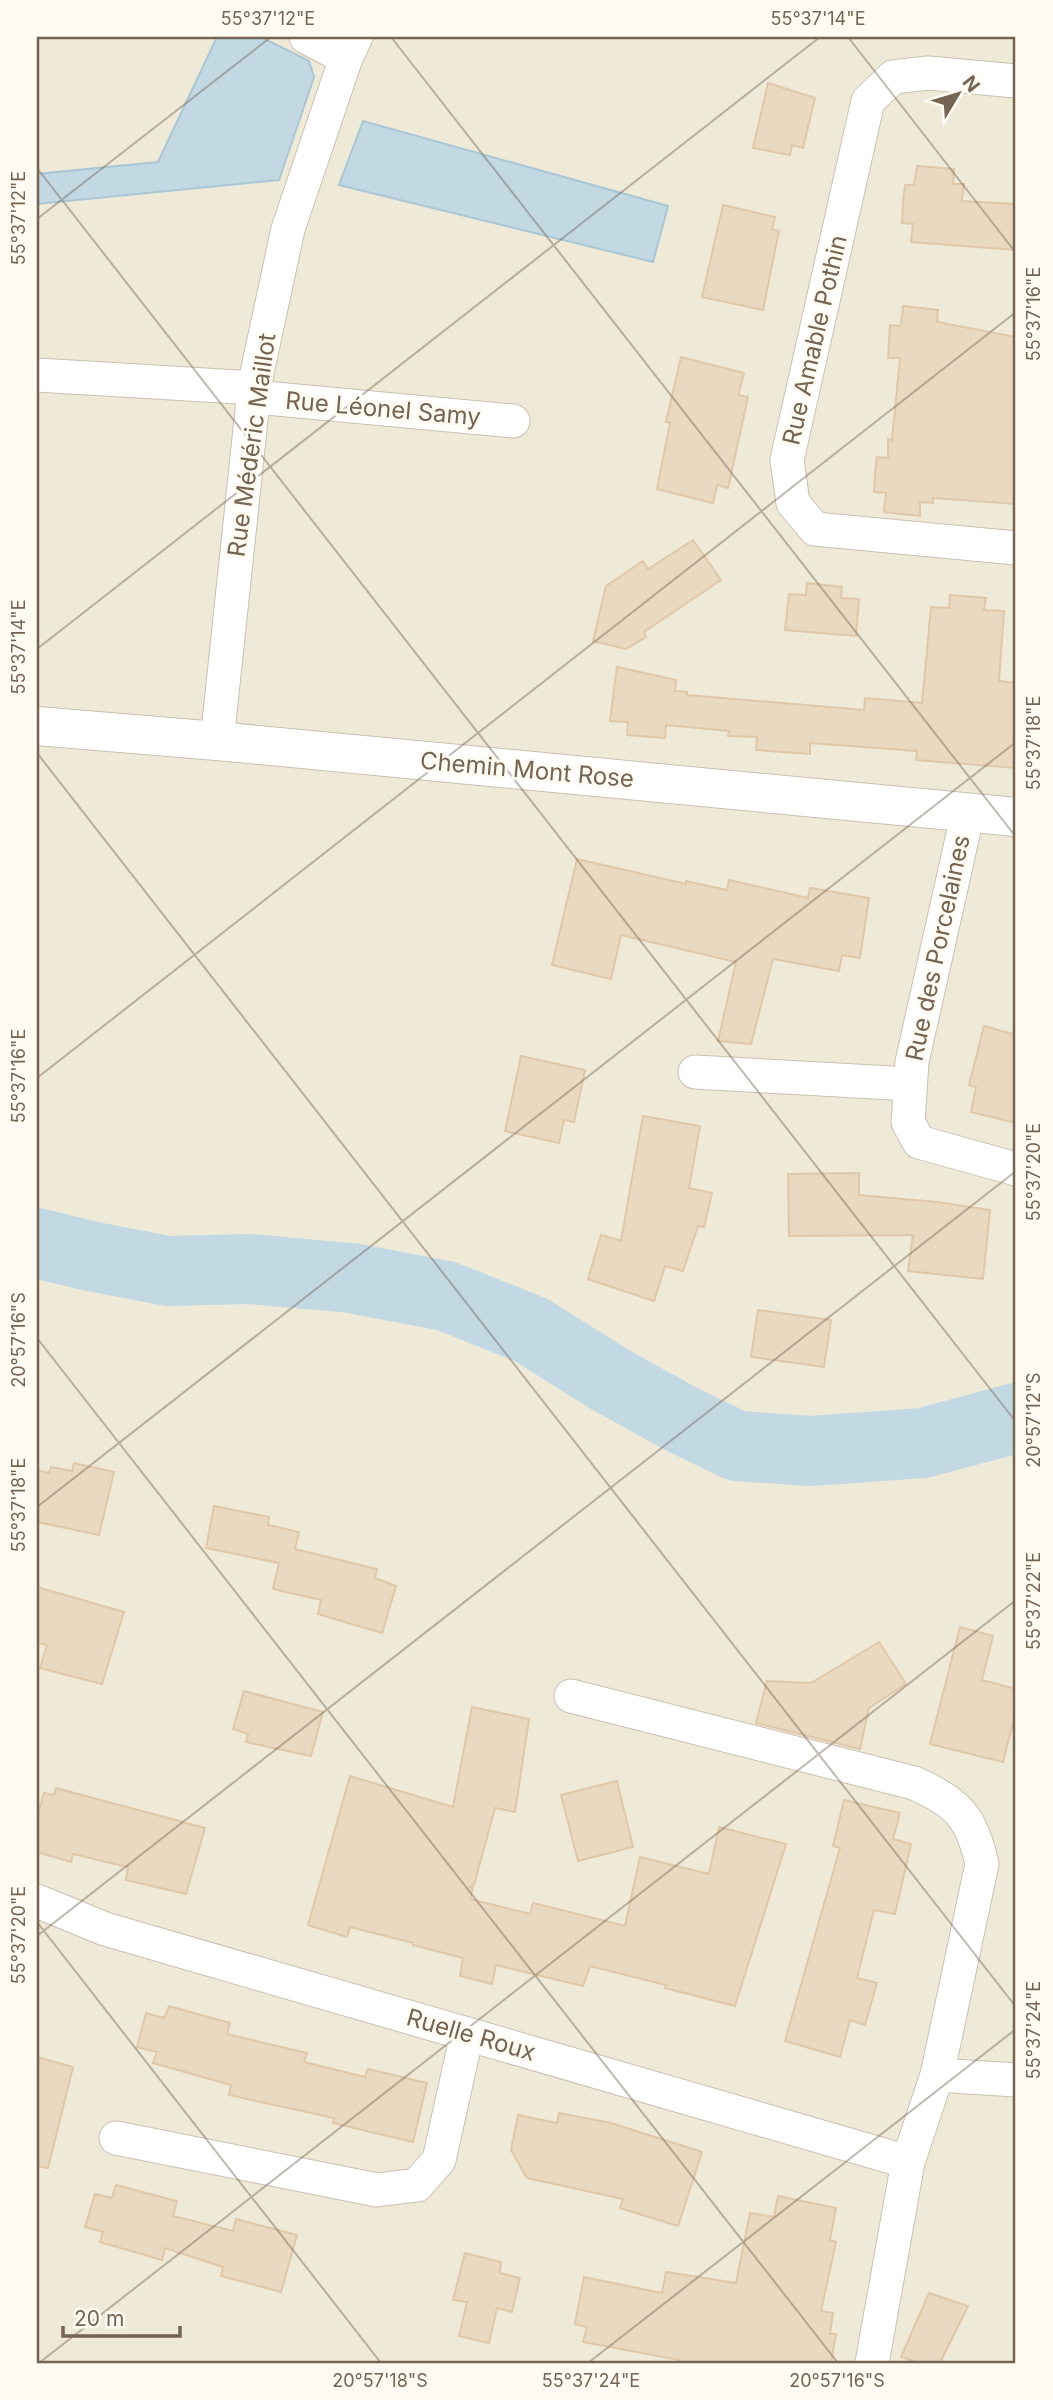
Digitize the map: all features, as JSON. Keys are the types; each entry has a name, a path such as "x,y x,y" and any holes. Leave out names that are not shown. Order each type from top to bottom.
{"street":[{"path":"306,37 351,47"},
{"name":"Rue Médéric Maillot","path":"217,741 254,393 288,229 351,47"},
{"name":"Rue Amable Pothin","path":"1016,81 928,74 893,77 869,101 787,460 793,503 815,529 1016,548"},
{"name":"Rue Léonel Samy","path":"37,375 254,393 513,421"},
{"name":"Chemin Mont Rose","path":"37,726 1016,817"},
{"name":"Rue des Porcelaines","path":"968,812 912,1062 908,1122 919,1142 1016,1169"},
{"name":"Rue des Porcelaines","path":"695,1072 910,1084"},
{"path":"570,1696 914,1783 937,1793 960,1812 976,1836 982,1864 937,2076 908,2162 872,2363"},
{"name":"Ruelle Roux","path":"37,1901 105,1929 908,2162"},
{"path":"116,2138 377,2190 417,2185 439,2160 467,2034"},
{"path":"937,2076 1016,2080"}],"shaded area":[{"path":"37,37 1016,37 1016,2363 37,2363"}],"water":[{"path":"217,37 261,37 309,61 314,77 279,180 37,204 37,174 158,162"},
{"path":"363,121 668,206 653,262 339,185"}],"building":[{"path":"768,83 815,98 803,148 792,145 790,155 753,148"},
{"path":"917,166 954,169 953,184 964,184 962,201 1016,204 1016,250 911,242 913,224 902,223 903,203 905,185 914,185"},
{"path":"723,205 775,217 772,229 779,231 763,310 702,297"},
{"path":"903,306 938,310 937,322 1016,337 1016,504 933,498 933,503 920,502 920,516 884,512 886,493 874,492 875,473 877,457 888,458 888,439 892,440 900,358 888,358 890,325 901,326"},
{"path":"681,357 744,373 738,395 748,397 728,488 717,485 713,503 657,489 670,423 666,422"},
{"path":"693,540 721,580 644,632 646,637 626,649 593,641 606,586 643,561 648,569"},
{"path":"807,583 842,587 841,598 859,599 856,636 785,630 789,594 806,595"},
{"path":"950,595 986,598 984,610 1004,611 999,681 1016,683 1016,768 916,760 917,751 810,743 810,754 756,750 757,737 728,736 729,731 666,725 665,738 627,735 628,722 610,721 617,667 676,680 675,691 687,692 687,695 864,710 865,698 922,703 931,607 949,608"},
{"path":"577,859 686,884 686,881 727,890 729,880 808,898 810,888 869,898 860,958 842,955 839,971 773,959 751,1044 718,1041 736,962 621,935 611,979 552,965"},
{"path":"984,1026 1016,1035 1016,1123 971,1112 976,1087 969,1085"},
{"path":"521,1056 585,1070 574,1122 564,1120 559,1143 505,1131"},
{"path":"643,1116 700,1126 689,1188 712,1193 704,1227 698,1226 683,1271 665,1266 654,1301 588,1279 601,1235 621,1241"},
{"path":"859,1173 859,1195 990,1210 983,1279 908,1271 913,1235 789,1236 788,1174"},
{"path":"758,1310 831,1320 824,1367 751,1357"},
{"path":"74,1463 114,1472 99,1535 37,1522 37,1470 49,1473 51,1467 72,1471"},
{"path":"214,1506 269,1517 268,1525 299,1532 295,1549 377,1569 375,1578 396,1586 382,1633 318,1614 321,1600 273,1589 279,1563 206,1548"},
{"path":"37,1587 124,1612 102,1684 40,1668 47,1645 37,1643"},
{"path":"960,1627 993,1636 982,1680 1016,1689 1016,1710 1003,1762 930,1744"},
{"path":"879,1642 906,1684 869,1708 860,1749 756,1723 767,1681 811,1683"},
{"path":"244,1691 323,1712 311,1756 246,1742 248,1734 233,1729"},
{"path":"472,1707 529,1719 515,1812 495,1808 474,1885 470,1887 473,1888 470,1899 530,1914 533,1903 625,1926 640,1857 709,1874 719,1827 786,1844 735,2006 590,1966 583,1986 496,1965 492,1984 460,1976 463,1958 350,1927 347,1937 308,1925 350,1776 453,1807"},
{"path":"617,1781 633,1847 578,1861 561,1795"},
{"path":"56,1788 205,1828 186,1894 126,1880 128,1867 73,1854 71,1862 37,1852 37,1818 44,1793 54,1795"},
{"path":"844,1800 900,1813 893,1839 911,1844 895,1914 874,1910 857,1978 877,1983 865,2025 850,2020 840,2057 785,2041 840,1848 833,1846"},
{"path":"169,2006 230,2023 227,2034 307,2053 304,2062 365,2077 368,2069 427,2083 413,2142 333,2123 334,2118 229,2095 231,2085 153,2063 157,2052 137,2047 146,2013 164,2018"},
{"path":"37,2057 73,2067 48,2168 37,2166"},
{"path":"559,2113 611,2123 702,2152 678,2226 620,2208 623,2199 527,2178 511,2150 518,2115 557,2123"},
{"path":"116,2185 177,2201 173,2216 233,2231 236,2219 297,2235 281,2292 221,2276 223,2267 165,2248 162,2260 100,2242 103,2232 85,2227 95,2194 112,2198"},
{"path":"778,2196 836,2208 830,2240 836,2242 821,2311 833,2313 830,2334 836,2334 831,2363 680,2363 680,2360 583,2342 587,2327 575,2324 584,2277 662,2293 666,2272 736,2283 750,2213 774,2217"},
{"path":"465,2253 501,2262 500,2273 520,2278 512,2312 497,2308 489,2343 459,2336 467,2302 453,2300"},
{"path":"929,2293 968,2306 940,2363 919,2363 901,2357"}],"waterway":[{"path":"37,1243 168,1271 249,1269 351,1278 446,1296 531,1330 609,1379 737,1446 811,1451 923,1443 1016,1418"}]}
